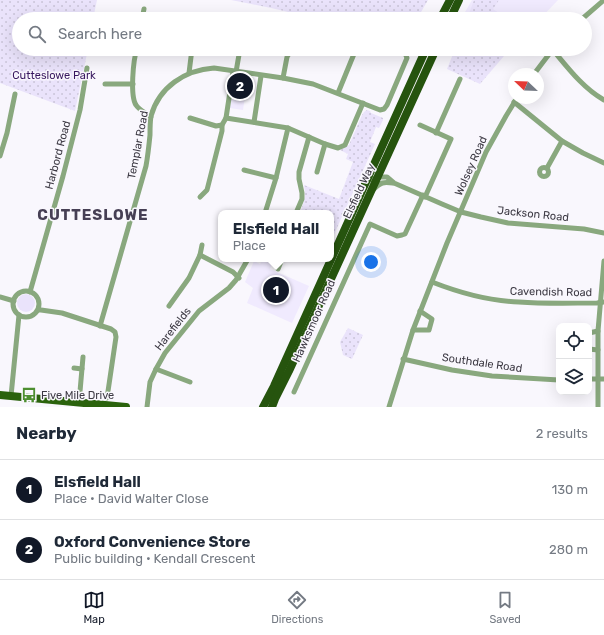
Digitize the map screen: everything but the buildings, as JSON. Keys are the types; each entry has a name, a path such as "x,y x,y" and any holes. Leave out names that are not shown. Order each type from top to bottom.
{"highway":[{"path":"444,12 450,0"},
{"path":"453,12 459,0"},
{"name":"Elsfield Way","path":"334,253 423,56"},
{"name":"Elsfield Way","path":"272,407 433,56"},
{"name":"Elsfield Way","path":"263,407 330,262"}],"main road":[{"path":"0,395 126,407"}],"street":[{"path":"590,12 604,0"},
{"path":"134,56 133,97 138,108 151,117"},
{"path":"189,73 191,56"},
{"path":"200,197 207,190 222,131 222,125 226,118 238,56"},
{"path":"283,78 288,56"},
{"path":"338,93 353,56"},
{"name":"Templar Road","path":"100,326 146,166 149,150 151,117 164,92 177,79 189,73 214,68 283,78 313,84 380,110 384,109 387,105 407,58 406,56"},
{"path":"539,68 548,56"},
{"path":"559,56 582,83 596,96 604,100"},
{"name":"Harbord Road","path":"30,292 80,110 87,68"},
{"path":"254,122 261,76"},
{"path":"436,133 460,79"},
{"path":"105,84 133,84"},
{"path":"0,156 16,94"},
{"path":"226,118 288,128 338,148 345,145 363,103"},
{"name":"Wolsey Road","path":"389,407 413,330 447,243 486,152 513,104"},
{"path":"519,104 562,142 604,163"},
{"path":"190,118 216,126 222,125"},
{"path":"420,125 451,139 424,196"},
{"path":"266,210 276,178 288,128"},
{"path":"297,210 302,199 299,172 309,137"},
{"path":"547,168 562,142"},
{"path":"317,172 325,144"},
{"path":"244,170 276,178"},
{"path":"367,181 378,177"},
{"name":"Jackson Road","path":"378,177 387,177 394,183 461,212 508,223 584,229 604,234"},
{"path":"372,190 384,182 394,183"},
{"name":"Hawksmoor Road","path":"294,392 370,224 397,236 405,234 424,196"},
{"path":"169,306 189,278 200,255 202,245"},
{"path":"200,255 233,272 239,278"},
{"name":"Harefields","path":"147,407 150,382 165,353 199,311 229,288 239,278 247,262"},
{"path":"278,269 281,262"},
{"path":"598,407 598,331 602,302 604,262"},
{"name":"Cavendish Road","path":"432,282 465,294 503,301 602,302"},
{"path":"30,292 35,295 38,300 38,310 35,314 24,317 15,310 14,301 20,293 30,292"},
{"path":"0,297 14,301"},
{"path":"38,310 54,311 111,329 115,332 116,337 106,398"},
{"path":"413,330 429,330 432,319 420,311"},
{"path":"11,396 20,315"},
{"path":"592,332 598,331"},
{"path":"592,349 598,350"},
{"path":"79,403 83,357"},
{"name":"Southdale Road","path":"403,359 452,370 492,376 556,380"},
{"path":"74,368 82,369"},
{"path":"156,368 190,382"},
{"path":"592,379 604,379"}],"shaded area":[{"path":"472,0 558,0 547,12 465,12"},
{"path":"234,75 248,77 243,110 230,108"},
{"path":"254,262 260,264 261,262 273,262 270,269 309,286 292,323 247,303 253,288 245,282"}],"green space":[{"name":"Cutteslowe Park","path":"0,0 97,0 94,12 12,12 12,56 87,56 75,111 0,83"},
{"path":"231,0 428,0 421,12 288,12"},
{"path":"474,0 499,0 493,9 498,12 470,12"},
{"path":"452,56 504,56 480,84 447,69"},
{"path":"367,110 370,111 371,113 383,118 383,120 379,128 376,127 370,142 375,144 334,234 334,210 301,210 305,193 304,185 339,199 353,162 346,159 348,154 340,150 349,145 364,112"},
{"path":"22,294 30,294 35,299 33,310 30,312 22,312 17,307 17,299"},
{"path":"348,328 363,335 352,359 343,355 340,342"}],"place":[{"name":"Oxford Convenience Store","path":"240,86"},
{"name":"Elsfield Hall","path":"276,290"},
{"name":"Five Mile Drive","path":"29,395"}],"district":[{"name":"CUTTESLOWE","path":"93,215"}]}
